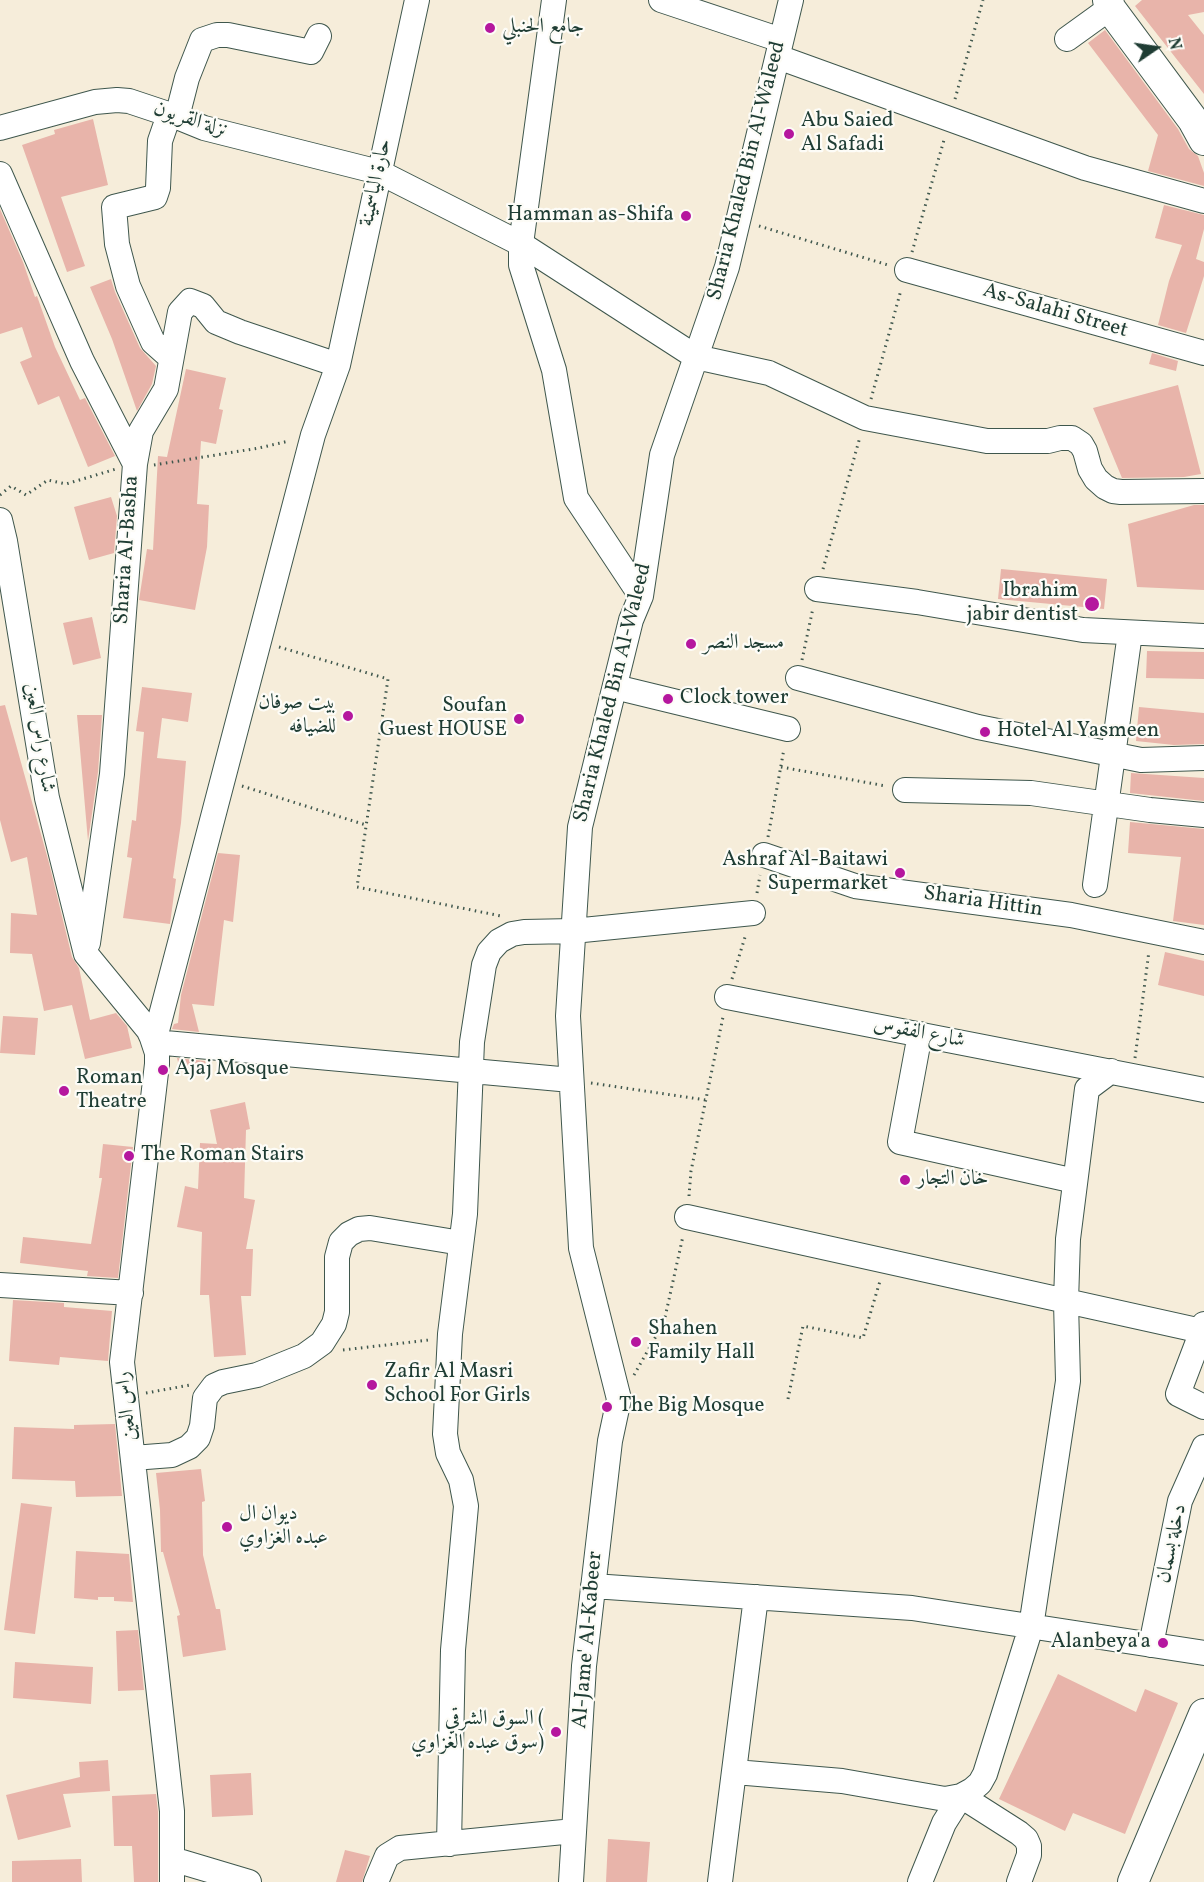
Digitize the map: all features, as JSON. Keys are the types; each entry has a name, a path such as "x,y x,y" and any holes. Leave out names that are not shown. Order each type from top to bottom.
{"main road":[{"path":"1109,4 1200,129"},
{"path":"1132,1882 1204,1714"}],"street":[{"name":"حارة الياسمينة","path":"260,641 313,435 338,365 417,0"},
{"path":"554,0 521,244 523,274 554,370 576,498 641,596"},
{"path":"661,0 950,119 1084,168 1204,201"},
{"name":"Sharia Khaled Bin Al-Waleed","path":"619,1399 581,1248 568,1016 580,827 631,620 641,596 662,455 727,267 791,0"},
{"path":"1067,39 1109,4"},
{"path":"171,358 153,342 128,286 117,244 114,207 155,197 158,188 160,141 173,116 201,40 217,34 228,35 311,52 319,36"},
{"name":"نزلة القريون","path":"0,128 104,100 129,101 204,128 379,172 521,244 696,357"},
{"name":"Sharia Al-Basha","path":"0,174 82,361 135,464 112,774 87,954"},
{"name":"As-Salahi Street","path":"906,270 1204,353"},
{"path":"135,464 141,431 166,389 180,312 190,301 203,306 216,321 240,332 338,365"},
{"path":"696,357 769,373 865,418 987,441 1048,441 1071,438 1081,444 1096,479 1113,491 1204,491"},
{"name":"شارع راس العين","path":"0,520 47,798 87,954"},
{"path":"817,589 917,602 1083,630 1204,636"},
{"path":"1095,885 1130,633"},
{"name":"راس العين","path":"172,1871 172,1811 122,1362 157,1064 150,1034 223,780 260,641"},
{"path":"798,678 978,727 1141,760 1204,758"},
{"path":"615,687 788,729"},
{"path":"905,790 1030,793 1204,815"},
{"name":"Sharia Hittin","path":"764,855 855,886 1071,915 1204,942"},
{"path":"449,1844 453,1650 466,1506 461,1480 445,1443 450,1334 465,1214 472,1042 484,965 489,952 499,941 512,934 573,931 753,914"},
{"path":"87,954 150,1034 471,1071 571,1080"},
{"name":"شارع الفقوس","path":"727,997 1204,1090"},
{"path":"920,1034 900,1142 1075,1181"},
{"path":"735,1772 842,1781 945,1799 961,1796 972,1790 985,1774 1030,1627 1068,1382 1066,1302 1068,1239 1088,1089 1122,1073"},
{"path":"687,1217 1066,1302 1203,1328 1178,1394 1204,1407"},
{"path":"133,1458 172,1455 189,1447 198,1438 202,1426 205,1398 214,1386 257,1375 304,1356 322,1343 334,1324 337,1312 337,1257 341,1242 349,1234 358,1229 370,1227 461,1243"},
{"path":"0,1285 131,1293"},
{"name":"Al-Jame' Al-Kabeer","path":"572,1882 584,1666 609,1441 619,1399"},
{"name":"دخلة بسمان","path":"1151,1645 1180,1501 1204,1447"},
{"path":"593,1586 912,1608 1204,1653"},
{"path":"720,1882 756,1597"},
{"path":"920,1882 944,1822 961,1796"},
{"path":"961,1796 1026,1839 1029,1855 1019,1882"},
{"path":"376,1882 382,1863 393,1851 400,1848 574,1831"},
{"path":"172,1871 249,1882"}],"path":[{"path":"738,220 906,270"},
{"path":"260,641 388,678 357,888 505,917"},
{"path":"781,767 905,790"},
{"path":"223,780 366,825"},
{"path":"1122,1073 1152,932"},
{"path":"571,1080 706,1100"},
{"path":"788,1399 803,1326 863,1338 886,1262"},
{"path":"338,1350 402,1344 450,1334"},
{"path":"127,1398 219,1380 223,1382"}],"building":[{"path":"1142,0 1204,0 1204,12 1188,15 1204,35 1204,94 1135,6"},
{"path":"1105,30 1178,129 1189,149 1198,156 1204,173 1204,186 1148,171 1158,135 1088,43"},
{"path":"93,119 108,185 61,197 85,266 67,272 22,145 55,134 54,130"},
{"path":"1164,205 1204,215 1204,229 1196,259 1204,262 1204,276 1186,333 1158,325 1169,281 1182,245 1155,238"},
{"path":"0,209 35,297 37,296 55,347 80,400 85,398 115,456 88,467 59,396 38,405 20,362 32,357 22,327 0,334"},
{"path":"111,279 140,348 156,366 152,384 137,411 112,339 90,287"},
{"path":"1152,353 1178,361 1176,371 1149,364"},
{"path":"186,369 226,378 219,409 223,410 216,444 201,441 197,504 209,505 207,547 195,610 139,600 147,549 153,550 158,456 167,457"},
{"path":"1178,385 1201,474 1184,477 1122,478 1093,408"},
{"path":"111,497 117,516 114,553 89,560 74,507"},
{"path":"1194,505 1204,505 1204,590 1137,587 1128,524"},
{"path":"1001,569 1107,579 1104,609 998,599"},
{"path":"92,617 101,658 73,665 63,623"},
{"path":"1147,651 1204,652 1204,679 1146,678"},
{"path":"142,687 192,693 188,722 162,718 157,758 186,761 170,924 123,918 132,858 127,857 132,820 136,821 144,732 136,731"},
{"path":"5,705 49,863 72,957 79,968 90,1020 116,1013 127,1026 132,1048 85,1059 72,1005 44,1011 32,954 10,953 11,913 37,915 27,857 11,862 0,820 0,706"},
{"path":"1139,707 1204,713 1204,744 1174,745 1136,741"},
{"path":"77,715 102,715 98,772 88,841"},
{"path":"1131,773 1204,778 1204,801 1130,793"},
{"path":"1130,822 1204,829 1204,925 1173,921 1181,857 1128,853"},
{"path":"218,853 240,855 233,922 224,920 214,1006 192,1004 199,1032 172,1029 174,1024 178,1023 181,995"},
{"path":"1165,952 1204,961 1204,996 1158,985"},
{"path":"3,1016 38,1018 35,1055 0,1053"},
{"path":"177,1058 205,1061 206,1064 180,1070"},
{"path":"245,1102 250,1129 246,1130 244,1198 255,1200 246,1249 253,1249 251,1296 241,1296 246,1355 214,1357 209,1295 200,1295 202,1232 177,1227 185,1186 198,1189 200,1143 217,1144 210,1110"},
{"path":"103,1144 133,1147 118,1278 87,1276 88,1271 20,1263 23,1237 91,1244 102,1178 99,1178"},
{"path":"13,1300 64,1303 64,1307 112,1311 108,1361 60,1357 59,1365 9,1361"},
{"path":"115,1424 122,1496 76,1497 75,1481 12,1479 14,1427 74,1429 74,1425"},
{"path":"201,1469 205,1501 202,1502 203,1555 216,1609 220,1609 226,1650 183,1657 177,1616 180,1615 163,1552 161,1552 156,1473"},
{"path":"21,1503 52,1507 35,1634 4,1630"},
{"path":"76,1551 129,1554 133,1602 114,1601 114,1597 98,1597 98,1600 74,1598"},
{"path":"138,1630 144,1690 118,1691 116,1631"},
{"path":"15,1662 93,1667 91,1704 13,1698"},
{"path":"1058,1674 1136,1712 1145,1689 1178,1703 1125,1834 1073,1813 1065,1831 999,1799"},
{"path":"108,1760 110,1791 63,1794 71,1827 18,1840 6,1795 80,1777 79,1762"},
{"path":"251,1773 253,1815 212,1817 210,1775"},
{"path":"156,1794 158,1882 134,1882 132,1846 114,1846 112,1796"},
{"path":"608,1839 650,1842 647,1882 606,1882"},
{"path":"345,1850 370,1856 362,1882 336,1882"},
{"path":"81,1859 82,1882 12,1882 12,1861"}],"place":[{"name":"جامع الحنبلي","path":"490,28"},
{"name":"Abu Saied Al Safadi","path":"789,134"},
{"name":"Hamman as-Shifa","path":"686,216"},
{"name":"Ibrahim jabir dentist","path":"1092,604"},
{"name":"مسجد النصر","path":"691,644"},
{"name":"Clock tower","path":"668,699"},
{"name":"بيت صوفان للضيافه","path":"348,716"},
{"name":"Soufan Guest HOUSE","path":"519,719"},
{"name":"Hotel Al Yasmeen","path":"985,732"},
{"name":"Ashraf Al-Baitawi Supermarket","path":"900,873"},
{"name":"Ajaj Mosque","path":"163,1070"},
{"name":"Roman Theatre","path":"64,1091"},
{"name":"The Roman Stairs","path":"129,1156"},
{"name":"خان التجار","path":"905,1180"},
{"name":"Shahen Family Hall","path":"636,1342"},
{"name":"Zafir Al Masri School For Girls","path":"372,1385"},
{"name":"The Big Mosque","path":"607,1407"},
{"name":"ديوان ال عبده الغزاوي","path":"227,1527"},
{"name":"Alanbeya'a","path":"1163,1643"},
{"name":"السوق الشرقي ( سوق عبده الغزاوي)","path":"556,1732"}]}
